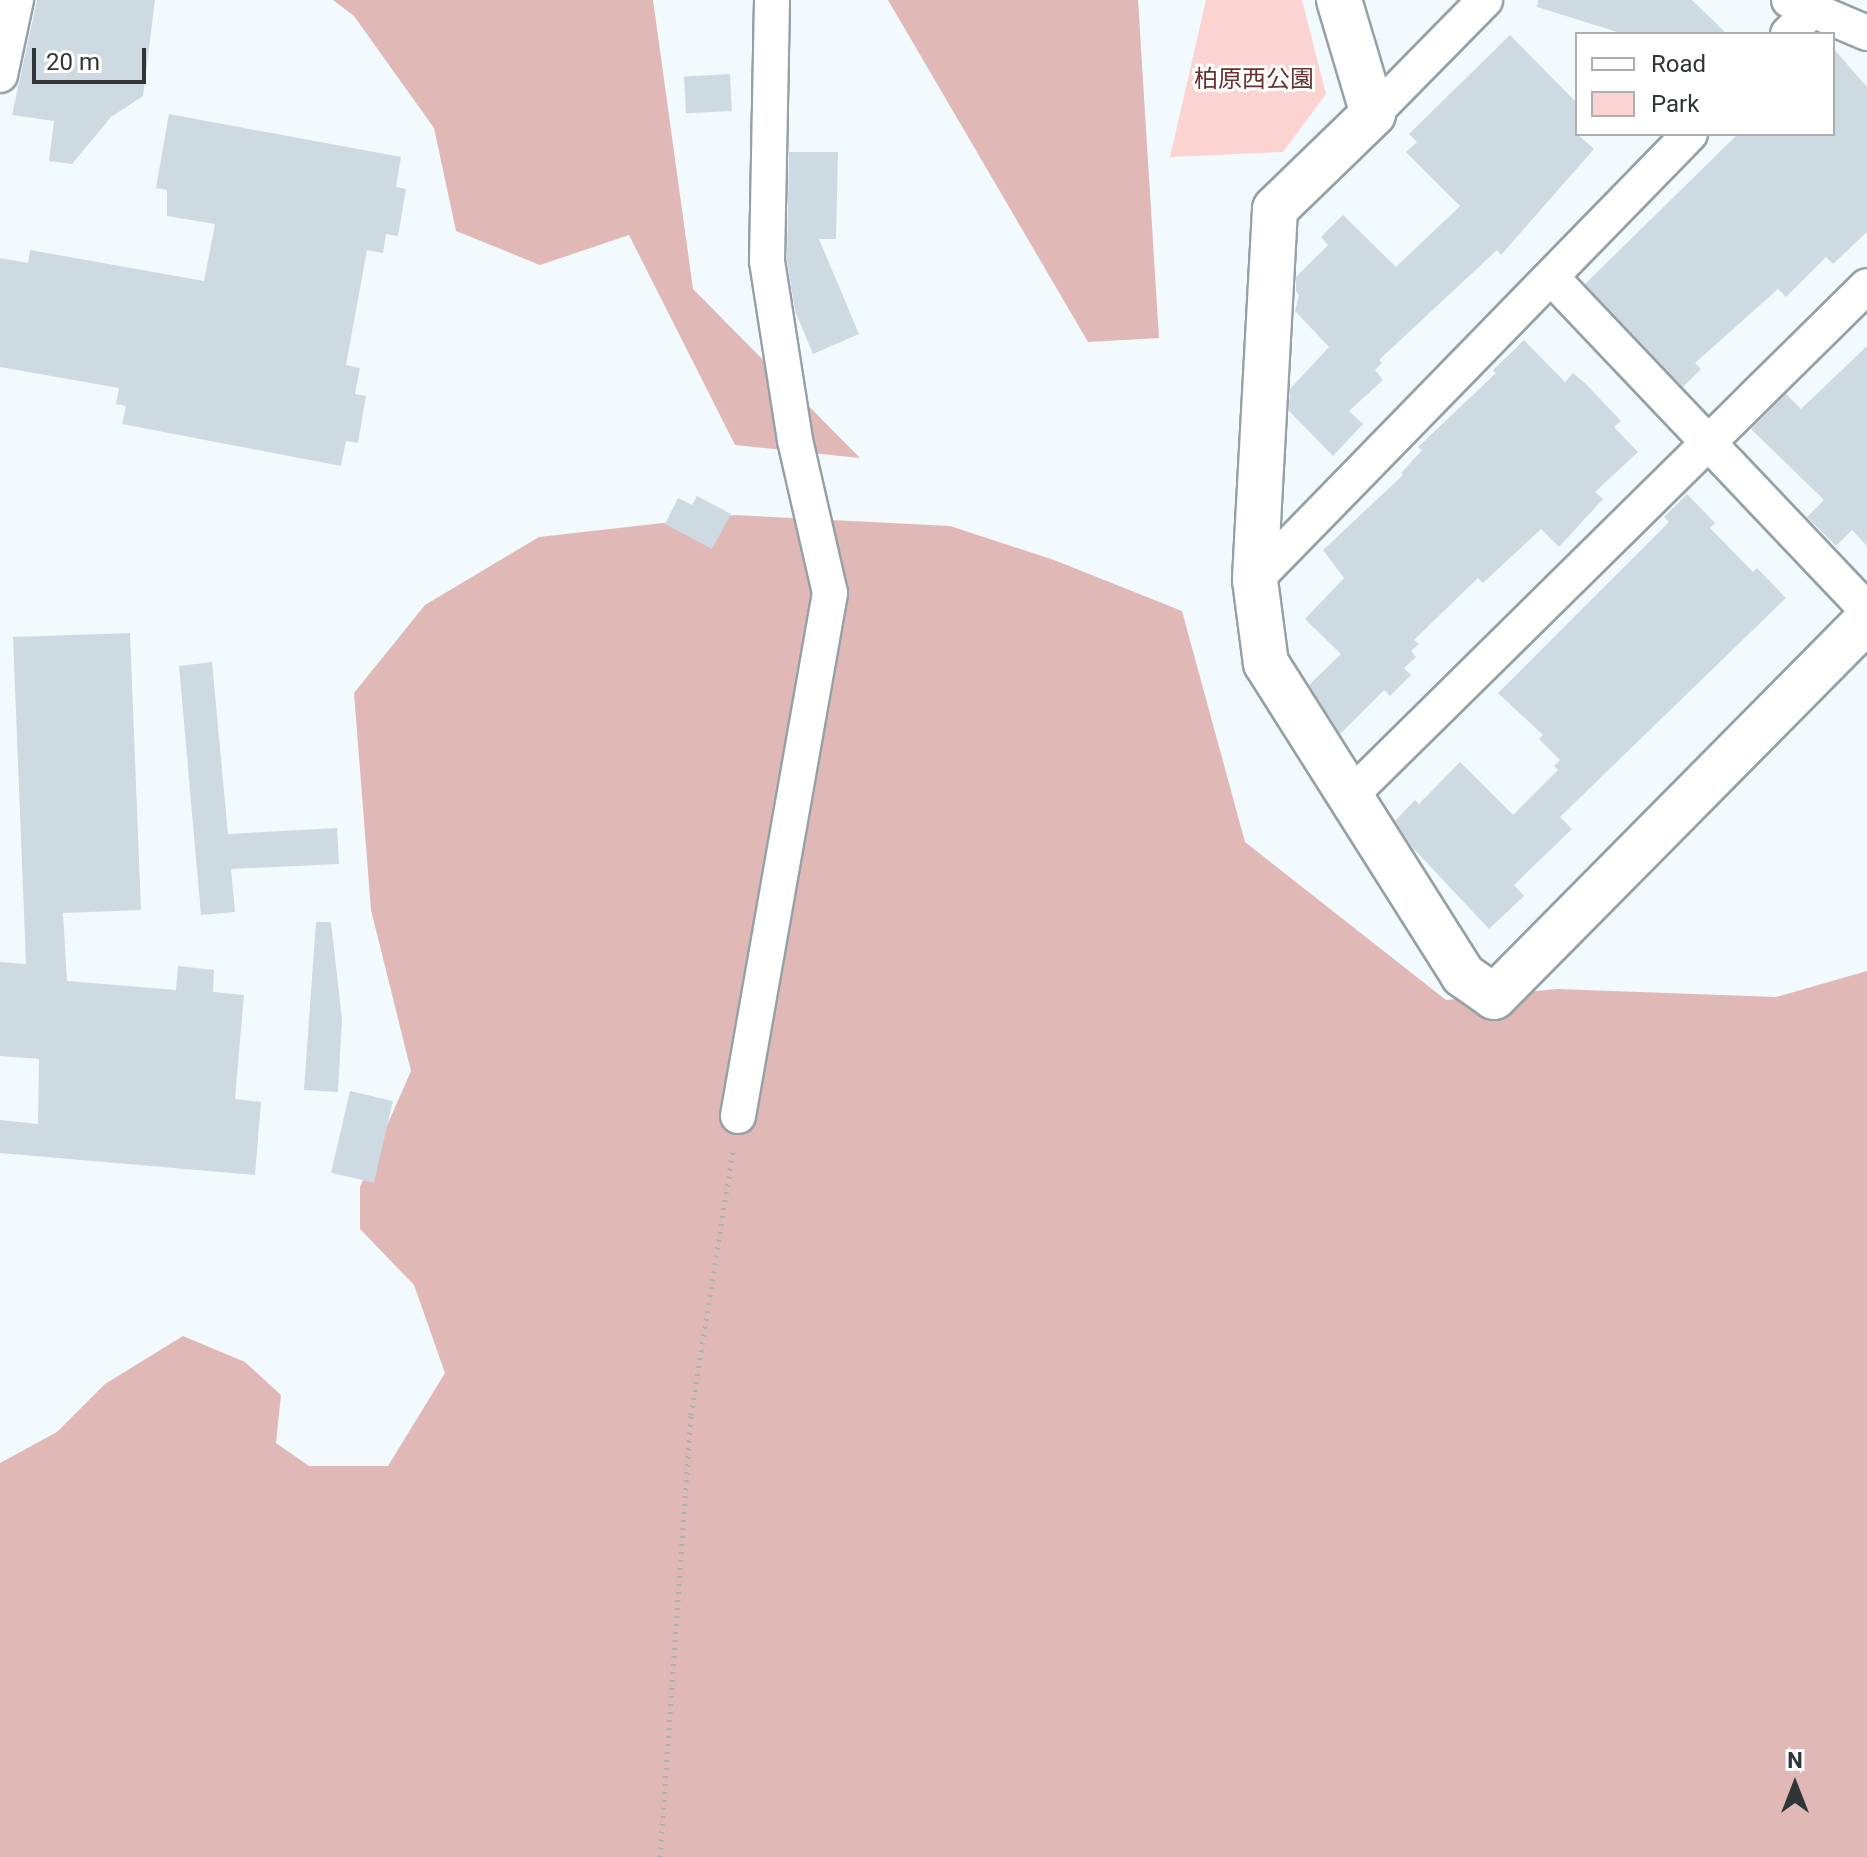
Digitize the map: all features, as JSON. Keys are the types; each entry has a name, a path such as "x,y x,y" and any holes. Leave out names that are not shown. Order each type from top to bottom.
{"street":[{"path":"0,75 16,0"},
{"path":"738,1116 830,593 795,440 767,261 772,0"},
{"path":"1339,0 1373,114"},
{"path":"1485,0 1275,209 1255,580 1266,663 1463,975 1494,997 1867,620"},
{"path":"1789,32 1800,5 1867,33"},
{"path":"1255,580 1688,136"},
{"path":"1551,277 1867,610"},
{"path":"1350,796 1867,286"}],"path":[{"path":"660,1857 691,1415 738,1116"}],"green space":[{"name":"柏原西公園","path":"1206,0 1302,0 1326,94 1283,152 1170,157"}],"shaded area":[{"path":"333,0 653,0 693,289 860,458 735,445 629,235 540,265 456,231 434,128 354,16"},
{"path":"888,0 1138,0 1159,338 1088,342"},
{"path":"734,515 950,526 1054,560 1182,611 1245,842 1446,1000 1557,989 1776,997 1867,971 1867,1857 0,1857 0,1463 57,1432 105,1384 183,1336 245,1362 281,1395 276,1443 309,1466 388,1466 445,1373 414,1285 360,1229 360,1187 411,1071 371,910 354,693 425,605 539,537"}],"building":[{"path":"37,0 155,0 143,96 111,117 72,164 49,161 54,121 12,115"},
{"path":"1538,0 1692,0 1725,32 1618,32 1537,7"},
{"path":"1510,35 1575,101 1575,136 1579,136 1594,149 1501,255 1497,250 1379,360 1382,363 1375,370 1383,380 1349,411 1363,424 1333,456 1289,411 1290,389 1329,347 1295,311 1299,295 1296,277 1328,245 1321,237 1343,215 1396,267 1460,206 1406,152 1417,142 1409,134"},
{"path":"1835,50 1867,87 1867,232 1833,264 1826,257 1786,297 1778,289 1695,363 1701,369 1683,387 1585,284 1736,136 1835,136"},
{"path":"730,74 732,111 686,113 684,76"},
{"path":"169,114 401,157 396,187 406,189 398,236 386,234 383,253 367,250 346,365 360,368 355,394 366,396 358,443 346,441 341,466 122,424 126,406 116,404 119,388 0,367 0,258 28,263 30,250 204,281 215,224 167,216 167,190 156,188"},
{"path":"789,152 838,152 836,239 819,239 859,334 813,354 795,311 787,260"},
{"path":"1524,340 1565,382 1573,373 1586,384 1621,421 1614,427 1638,452 1595,492 1603,499 1559,547 1541,529 1483,583 1478,578 1414,640 1419,644 1411,651 1416,657 1404,668 1411,675 1390,696 1384,690 1340,734 1309,685 1341,654 1305,619 1344,578 1323,550 1403,475 1401,473 1422,450 1418,447 1496,373 1493,370"},
{"path":"1867,346 1867,546 1852,530 1836,546 1807,517 1824,500 1751,429 1786,394 1801,409"},
{"path":"1687,494 1715,523 1710,528 1753,572 1757,568 1786,598 1560,817 1572,829 1514,885 1524,896 1489,929 1412,847 1395,821 1415,800 1419,804 1460,762 1513,815 1558,770 1554,766 1560,760 1539,739 1543,735 1498,693 1669,522 1664,517"},
{"path":"697,496 731,514 712,549 665,524 678,498 692,505"},
{"path":"130,633 141,910 63,913 67,981 176,990 178,966 214,970 213,992 244,995 235,1099 261,1102 255,1175 0,1153 0,1120 38,1124 39,1059 0,1056 0,962 26,964 13,637"},
{"path":"212,662 228,834 337,828 339,864 231,869 235,912 201,915 179,666"},
{"path":"316,922 331,922 342,1019 338,1092 304,1090"},
{"path":"350,1091 393,1101 374,1183 331,1173"}]}
